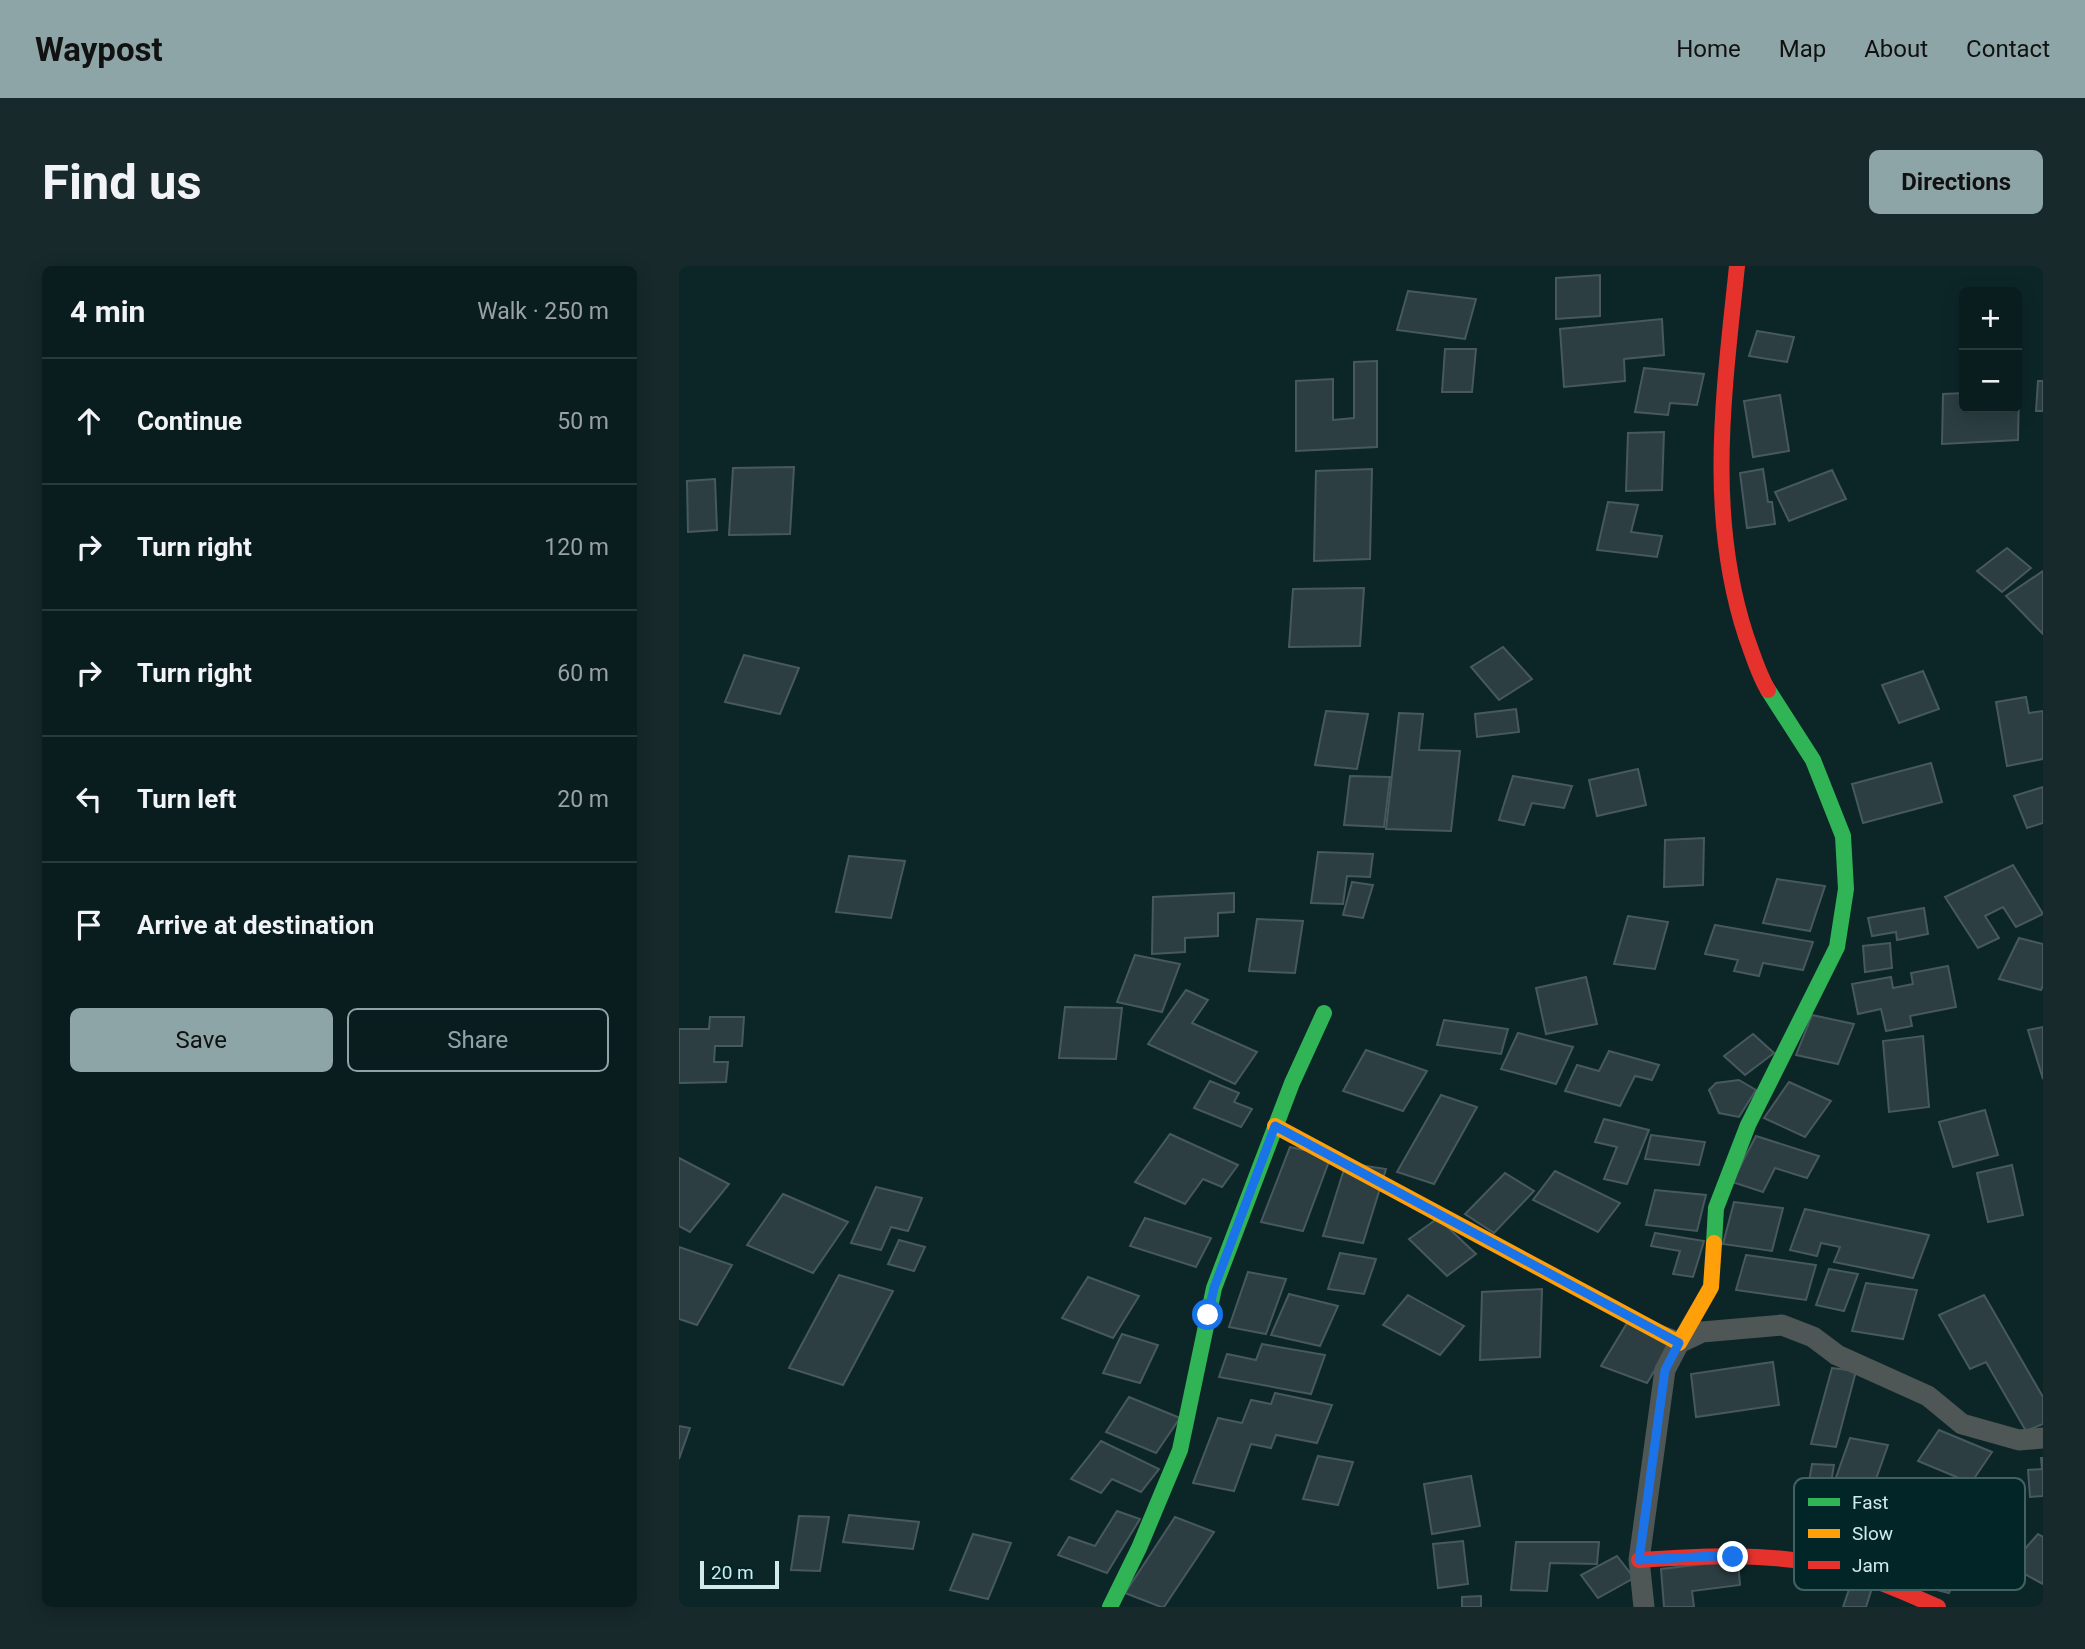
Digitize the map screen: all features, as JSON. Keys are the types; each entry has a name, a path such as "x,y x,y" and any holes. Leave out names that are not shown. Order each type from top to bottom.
{"street":[{"path":"1644,1607 1639,1560 1665,1370 1711,1287 1716,1208 1748,1125 1837,947 1846,889 1843,836 1813,760 1760,677 1740,617 1727,560 1720,488 1724,395 1737,266"},
{"path":"1110,1607 1139,1548 1180,1450 1214,1288 1275,1126 1324,1013"},
{"path":"1275,1126 1679,1343"},
{"path":"1679,1343 1702,1332 1782,1325 1813,1338 1837,1355 1928,1396 1962,1424 2019,1440 2043,1438"},
{"path":"1639,1560 1714,1556 1794,1562"},
{"path":"1900,1590 1938,1607"}],"building":[{"path":"1600,275 1600,316 1556,319 1556,278"},
{"path":"1408,291 1476,299 1465,339 1397,330"},
{"path":"1662,319 1664,355 1624,359 1625,381 1564,387 1560,329"},
{"path":"1757,331 1794,337 1787,362 1749,356"},
{"path":"1445,349 1476,349 1472,392 1442,392"},
{"path":"1377,361 1377,447 1296,451 1296,381 1333,379 1333,420 1354,418 1354,362"},
{"path":"1644,368 1704,374 1697,405 1670,403 1668,415 1635,412"},
{"path":"2038,381 2043,381 2043,411 2036,411"},
{"path":"1959,393 1959,413 2019,413 2018,440 1942,444 1943,394"},
{"path":"1780,395 1789,451 1753,457 1744,401"},
{"path":"1664,432 1662,490 1626,491 1628,433"},
{"path":"794,467 790,534 729,535 733,468"},
{"path":"1372,469 1370,559 1314,561 1316,471"},
{"path":"1763,469 1768,502 1772,502 1775,524 1747,528 1740,473"},
{"path":"1832,470 1846,499 1789,521 1775,492"},
{"path":"715,479 717,530 688,532 687,481"},
{"path":"1608,502 1638,505 1631,532 1662,536 1657,557 1597,550"},
{"path":"2007,548 2031,568 2002,592 1977,571"},
{"path":"2043,571 2043,634 2006,596"},
{"path":"1364,588 1360,646 1289,647 1293,589"},
{"path":"1503,647 1532,679 1499,700 1471,667"},
{"path":"744,655 799,668 780,714 725,702"},
{"path":"1923,671 1939,709 1899,723 1882,685"},
{"path":"2026,697 2029,713 2043,711 2043,759 2007,766 1996,702"},
{"path":"1516,709 1519,732 1477,737 1475,714"},
{"path":"1326,711 1368,714 1357,769 1315,765"},
{"path":"1399,713 1423,714 1419,750 1460,751 1451,831 1386,829"},
{"path":"1931,763 1942,802 1863,823 1852,784"},
{"path":"1638,769 1646,805 1597,816 1589,780"},
{"path":"1350,776 1390,777 1384,827 1344,825"},
{"path":"1513,776 1572,786 1564,808 1532,803 1524,825 1499,820"},
{"path":"2043,787 2043,823 2027,828 2014,796"},
{"path":"1704,838 1703,885 1664,887 1665,840"},
{"path":"1318,852 1373,854 1370,877 1347,876 1343,904 1311,903"},
{"path":"849,856 905,861 891,918 836,912"},
{"path":"2013,865 2043,914 2016,927 2003,907 1985,916 1999,938 1978,948 1945,897"},
{"path":"1777,879 1825,886 1810,931 1763,923"},
{"path":"1352,882 1373,885 1363,918 1343,915"},
{"path":"1234,893 1234,912 1218,913 1218,936 1185,938 1185,952 1152,954 1153,897"},
{"path":"1924,908 1928,934 1897,940 1896,932 1872,936 1868,918"},
{"path":"1628,916 1668,922 1655,969 1614,964"},
{"path":"1257,919 1303,921 1295,973 1249,971"},
{"path":"1715,925 1813,942 1803,970 1763,963 1759,976 1734,971 1738,960 1705,954"},
{"path":"2019,938 2043,944 2041,990 1999,979"},
{"path":"1890,943 1892,968 1865,972 1863,946"},
{"path":"1135,955 1180,964 1162,1012 1117,1002"},
{"path":"1948,966 1956,1007 1910,1016 1912,1026 1886,1031 1881,1009 1858,1014 1852,984 1891,977 1893,988 1913,984 1911,973"},
{"path":"1586,977 1597,1024 1546,1034 1536,988"},
{"path":"1186,990 1208,1000 1192,1023 1257,1052 1235,1084 1148,1044"},
{"path":"1065,1007 1122,1008 1116,1059 1059,1058"},
{"path":"1812,1015 1854,1024 1838,1064 1796,1055"},
{"path":"710,1017 744,1017 742,1046 715,1046 714,1062 728,1062 726,1082 679,1083 679,1029 709,1029"},
{"path":"1444,1020 1508,1029 1501,1054 1437,1045"},
{"path":"2043,1027 2043,1079 2028,1030"},
{"path":"1518,1033 1573,1047 1556,1084 1501,1069"},
{"path":"1753,1034 1774,1053 1745,1075 1724,1056"},
{"path":"1923,1036 1929,1107 1889,1112 1883,1041"},
{"path":"1366,1050 1427,1071 1403,1111 1343,1091"},
{"path":"1609,1051 1659,1065 1652,1080 1635,1076 1620,1106 1565,1091 1577,1065 1599,1071"},
{"path":"1739,1080 1756,1090 1739,1117 1719,1113 1709,1090 1716,1083"},
{"path":"1210,1081 1239,1093 1234,1102 1252,1109 1241,1127 1194,1108"},
{"path":"1789,1082 1831,1101 1805,1137 1764,1118"},
{"path":"1441,1095 1477,1107 1434,1184 1397,1172"},
{"path":"1985,1110 1998,1155 1953,1167 1939,1122"},
{"path":"1604,1119 1649,1130 1627,1184 1604,1179 1617,1147 1595,1142"},
{"path":"1170,1134 1238,1165 1222,1187 1203,1179 1185,1204 1135,1182"},
{"path":"1651,1135 1705,1142 1699,1165 1645,1159"},
{"path":"1756,1136 1819,1156 1807,1178 1775,1168 1763,1192 1732,1182"},
{"path":"1290,1147 1331,1156 1303,1231 1261,1222"},
{"path":"679,1158 729,1184 690,1232 679,1226"},
{"path":"1346,1163 1386,1169 1363,1243 1323,1236"},
{"path":"2012,1165 2023,1215 1988,1222 1977,1173"},
{"path":"1555,1171 1620,1203 1598,1232 1533,1200"},
{"path":"1505,1173 1534,1191 1494,1233 1465,1214"},
{"path":"876,1187 922,1198 908,1231 891,1227 881,1250 851,1243"},
{"path":"1655,1190 1706,1195 1697,1231 1646,1225"},
{"path":"783,1194 848,1222 813,1273 747,1245"},
{"path":"1734,1202 1783,1208 1772,1251 1723,1244"},
{"path":"1805,1209 1929,1235 1913,1278 1834,1262 1840,1247 1821,1243 1817,1256 1790,1250"},
{"path":"1145,1218 1211,1238 1196,1267 1130,1246"},
{"path":"1438,1218 1476,1254 1447,1276 1409,1239"},
{"path":"1655,1233 1704,1241 1693,1277 1673,1274 1680,1251 1651,1246"},
{"path":"899,1240 925,1247 914,1271 888,1264"},
{"path":"679,1247 732,1265 697,1325 679,1319"},
{"path":"1340,1253 1376,1259 1364,1294 1328,1289"},
{"path":"1746,1255 1816,1265 1806,1300 1736,1290"},
{"path":"1829,1269 1858,1274 1844,1311 1816,1305"},
{"path":"1248,1272 1286,1279 1266,1334 1229,1327"},
{"path":"839,1275 893,1291 843,1385 789,1368"},
{"path":"1088,1277 1139,1296 1113,1338 1062,1318"},
{"path":"1866,1283 1917,1290 1903,1339 1852,1331"},
{"path":"1542,1289 1540,1357 1480,1360 1482,1292"},
{"path":"1289,1294 1338,1306 1320,1346 1271,1335"},
{"path":"1408,1295 1464,1326 1440,1355 1383,1325"},
{"path":"1984,1295 2043,1397 2043,1424 2026,1431 1986,1362 1970,1369 1939,1315"},
{"path":"1632,1315 1678,1332 1647,1383 1601,1366"},
{"path":"1122,1334 1158,1345 1140,1383 1103,1373"},
{"path":"1262,1344 1325,1355 1311,1394 1219,1377 1227,1354 1256,1360"},
{"path":"1773,1362 1779,1405 1696,1417 1691,1374"},
{"path":"1832,1368 1856,1371 1836,1447 1811,1444"},
{"path":"1275,1393 1332,1405 1317,1443 1276,1435 1271,1448 1251,1444 1234,1491 1193,1483 1218,1418 1242,1423 1251,1400 1271,1404"},
{"path":"1129,1397 1180,1418 1156,1453 1106,1432"},
{"path":"679,1426 690,1428 679,1459"},
{"path":"1939,1430 1992,1452 1974,1478 1959,1478 1918,1461"},
{"path":"1850,1438 1888,1445 1876,1478 1836,1478"},
{"path":"1101,1441 1159,1469 1141,1492 1112,1479 1101,1493 1071,1479"},
{"path":"1318,1456 1353,1462 1338,1505 1303,1499"},
{"path":"2043,1458 2043,1496 2030,1497 2028,1470 2042,1469"},
{"path":"1812,1464 1834,1465 1832,1478 1810,1478"},
{"path":"1471,1476 1480,1526 1432,1534 1424,1484"},
{"path":"1117,1511 1140,1519 1107,1573 1058,1555 1069,1537 1095,1546"},
{"path":"849,1515 919,1522 913,1549 843,1542"},
{"path":"799,1516 829,1517 820,1571 791,1570"},
{"path":"1175,1517 1214,1532 1164,1607 1161,1607 1125,1593"},
{"path":"973,1534 1011,1543 988,1599 950,1590"},
{"path":"2038,1534 2043,1537 2043,1584 2025,1574 2025,1549"},
{"path":"1463,1541 1468,1584 1438,1588 1433,1544"},
{"path":"1516,1542 1599,1542 1597,1564 1550,1563 1547,1591 1511,1590"},
{"path":"1617,1556 1634,1578 1598,1598 1581,1575"},
{"path":"1738,1560 1740,1585 1692,1591 1694,1607 1664,1607 1661,1569"},
{"path":"1849,1590 1871,1590 1866,1607 1843,1607"},
{"path":"1481,1596 1481,1607 1462,1607 1462,1597"}],"traffic: fast":[{"path":"1714,1243 1716,1208 1748,1125 1837,947 1846,889 1843,836 1813,760 1768,690"},
{"path":"1110,1607 1139,1548 1180,1450 1214,1288 1292,1083 1324,1013"}],"traffic: slow":[{"path":"1275,1126 1679,1343 1711,1287 1714,1243"}],"traffic: jam":[{"path":"1737,266 1727,359 1722,498 1734,590 1746,636 1768,690"},
{"path":"1639,1560 1733,1556 1794,1561"},
{"path":"1899,1590 1938,1607"}],"route":[{"path":"1208,1315 1214,1288 1275,1126 1679,1343 1665,1370 1639,1560 1733,1557"}]}
